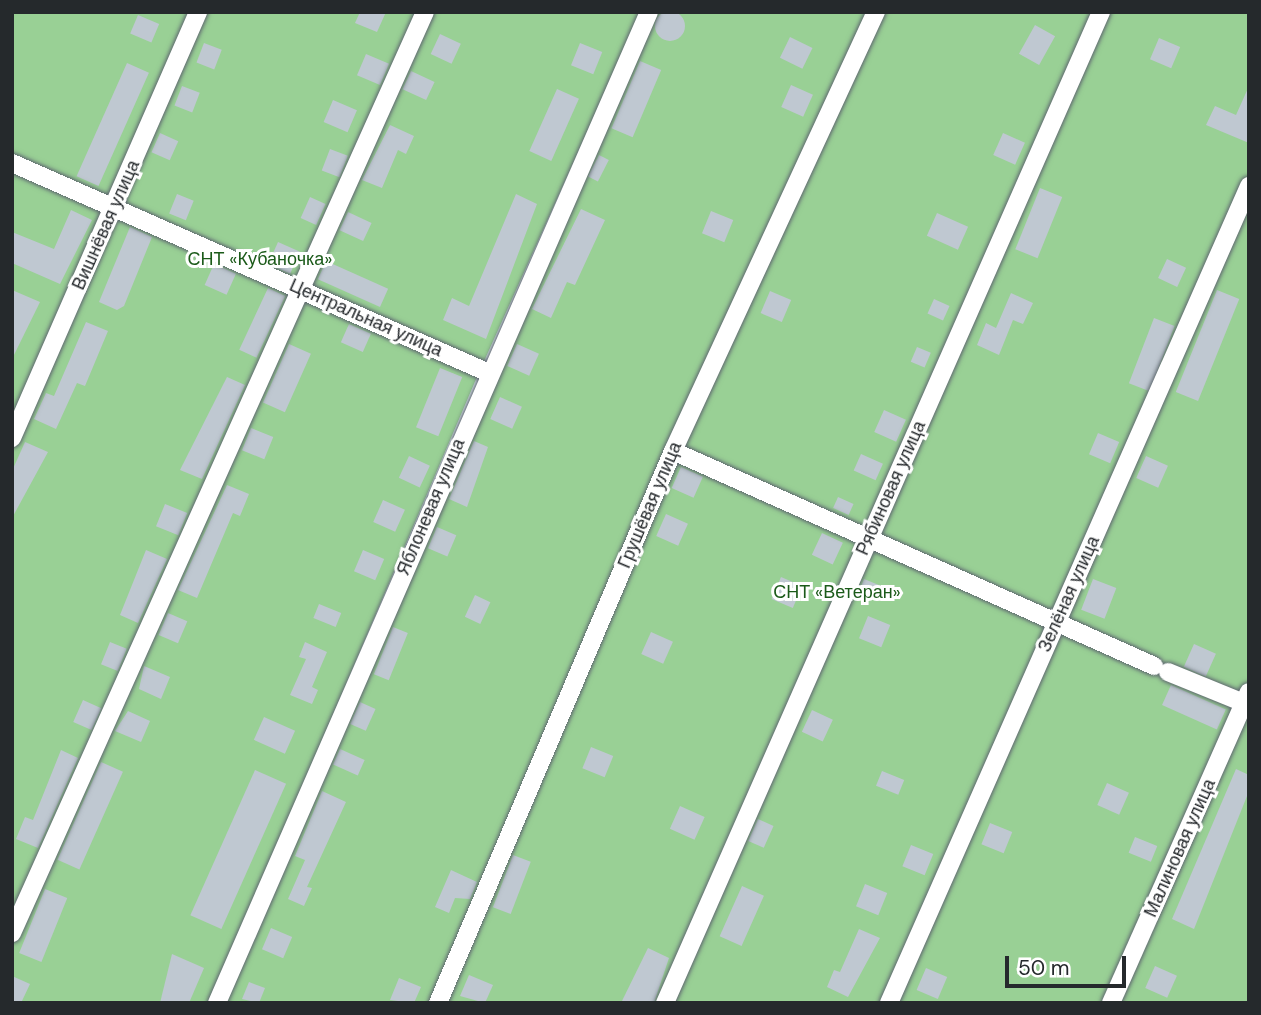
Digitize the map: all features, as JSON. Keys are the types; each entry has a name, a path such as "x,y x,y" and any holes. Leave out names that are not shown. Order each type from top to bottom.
{"street":[{"name":"Вишнёвая улица","path":"12,438 198,12"},
{"path":"12,933 305,290 425,12"},
{"name":"Яблоневая улица","path":"217,1003 489,373 649,12"},
{"name":"Грушёвая улица","path":"438,1003 673,451 876,12"},
{"name":"Рябиновая улица","path":"665,1003 1101,12"},
{"name":"Центральная улица","path":"12,163 489,373"},
{"name":"Зелёная улица","path":"889,1003 1249,186"},
{"path":"673,451 1161,669 1248,702 1118,1003"},
{"name":"Малиновая улица","path":"1111,1003 1248,702"}],"green space":[{"name":"СНТ «Кубаночка»","path":"12,12 641,12 477,377 210,1003 12,1003"},
{"name":"СНТ «Ветеран»","path":"644,12 1249,12 1249,695 1113,1003 212,1003"},
{"path":"1249,697 1249,1003 1114,1003"}],"building":[{"path":"670,11 676,12 684,20 684,32 676,40 670,41 664,40 656,32 655,26 656,20 664,12"},
{"path":"360,12 386,12 377,32 355,23"},
{"path":"138,15 159,24 151,42 130,33"},
{"path":"1035,25 1055,36 1039,65 1019,54"},
{"path":"440,34 461,44 452,64 431,54"},
{"path":"790,37 812,48 802,69 780,58"},
{"path":"1159,38 1180,47 1171,68 1150,59"},
{"path":"204,43 222,50 214,69 196,63"},
{"path":"580,43 602,52 593,74 571,65"},
{"path":"366,54 389,64 380,85 357,75"},
{"path":"640,61 661,70 633,137 611,128"},
{"path":"127,63 149,73 98,186 77,176"},
{"path":"411,71 435,82 426,100 403,89"},
{"path":"791,85 813,95 803,117 781,107"},
{"path":"182,86 200,93 192,112 174,106"},
{"path":"1249,86 1249,143 1206,125 1215,106 1236,115"},
{"path":"557,89 579,99 551,161 529,151"},
{"path":"333,100 357,110 348,132 324,122"},
{"path":"390,125 414,136 406,154 398,150 382,188 362,180"},
{"path":"160,133 178,141 170,160 151,152"},
{"path":"1003,133 1025,143 1015,165 993,155"},
{"path":"330,149 348,156 339,177 322,170"},
{"path":"599,155 609,160 598,181 588,176"},
{"path":"1040,188 1062,197 1038,258 1015,249"},
{"path":"177,194 194,201 186,220 169,213"},
{"path":"516,194 537,204 486,339 443,320 452,298 469,306"},
{"path":"310,197 326,204 316,225 301,218"},
{"path":"581,209 605,220 575,285 567,282 551,318 532,309"},
{"path":"71,210 92,220 60,284 12,263 12,232 54,249"},
{"path":"711,211 733,220 724,242 702,233"},
{"path":"348,212 372,223 363,241 340,230"},
{"path":"937,213 968,227 958,250 927,236"},
{"path":"130,227 152,237 124,306 117,310 99,302"},
{"path":"278,242 300,252 290,274 268,264"},
{"path":"1167,259 1186,268 1177,287 1158,278"},
{"path":"326,261 388,289 380,307 318,279"},
{"path":"214,264 236,274 227,295 205,285"},
{"path":"268,288 285,296 256,358 239,350"},
{"path":"12,290 40,302 12,359"},
{"path":"1217,290 1239,299 1198,401 1176,392"},
{"path":"770,291 791,300 782,322 761,313"},
{"path":"1011,293 1033,303 1023,324 1013,320 999,355 977,345 986,323 996,328"},
{"path":"934,299 950,306 943,321 927,314"},
{"path":"1154,318 1175,326 1149,391 1129,383"},
{"path":"86,322 108,331 85,386 77,383 56,429 34,419 46,393 54,396"},
{"path":"349,324 371,334 363,352 341,342"},
{"path":"289,344 311,354 285,412 263,402"},
{"path":"517,344 539,354 529,376 507,366"},
{"path":"917,347 931,353 925,368 911,362"},
{"path":"440,368 462,377 438,436 416,427"},
{"path":"227,377 245,385 202,479 180,470"},
{"path":"500,397 522,407 512,429 490,419"},
{"path":"884,410 906,420 896,442 874,432"},
{"path":"251,428 273,437 264,459 242,450"},
{"path":"1098,433 1119,442 1110,463 1089,454"},
{"path":"474,441 488,447 467,507 449,499"},
{"path":"25,442 48,452 12,518 12,471"},
{"path":"861,454 883,464 876,480 854,470"},
{"path":"409,456 430,466 420,487 399,478"},
{"path":"1146,456 1168,466 1158,488 1136,478"},
{"path":"681,467 703,477 694,498 672,488"},
{"path":"227,485 249,494 240,516 233,513 197,598 178,590"},
{"path":"838,497 854,504 849,515 833,508"},
{"path":"383,500 405,510 395,532 373,522"},
{"path":"165,504 187,513 178,535 156,526"},
{"path":"666,514 688,524 678,546 656,536"},
{"path":"437,527 456,535 447,556 428,548"},
{"path":"822,533 843,543 833,564 812,555"},
{"path":"146,550 167,559 138,623 120,615"},
{"path":"363,550 384,559 375,580 354,571"},
{"path":"781,577 802,586 793,608 772,599"},
{"path":"864,579 884,587 880,598 860,590"},
{"path":"1093,579 1116,588 1105,619 1081,610"},
{"path":"475,595 490,602 480,624 465,617"},
{"path":"319,604 341,613 336,627 313,618"},
{"path":"168,613 187,621 178,643 159,635"},
{"path":"868,616 890,625 881,647 859,638"},
{"path":"393,627 408,633 389,680 374,674"},
{"path":"651,632 673,642 663,664 641,654"},
{"path":"110,642 127,649 118,671 101,664"},
{"path":"305,642 327,652 312,687 318,690 312,704 290,695 306,659 299,657"},
{"path":"1194,644 1216,654 1206,677 1184,667"},
{"path":"144,666 170,677 161,699 139,689"},
{"path":"1171,685 1226,709 1217,730 1162,705"},
{"path":"83,700 101,708 92,730 73,722"},
{"path":"360,702 376,709 366,731 350,724"},
{"path":"812,710 833,720 823,741 802,732"},
{"path":"128,711 150,721 141,742 115,731"},
{"path":"264,717 295,731 285,754 254,740"},
{"path":"591,747 613,756 605,777 582,768"},
{"path":"340,749 365,760 358,776 333,765"},
{"path":"61,750 78,758 38,848 16,839 25,817 33,820"},
{"path":"101,762 123,772 79,870 57,860"},
{"path":"1236,769 1249,775 1249,791 1194,929 1172,919"},
{"path":"255,770 286,784 221,929 190,915"},
{"path":"882,771 904,780 898,795 876,786"},
{"path":"1107,783 1129,793 1119,815 1097,805"},
{"path":"322,791 346,802 307,887 312,888 304,906 288,899 305,860 295,856"},
{"path":"680,806 705,817 694,840 670,829"},
{"path":"758,819 774,826 764,848 748,841"},
{"path":"990,823 1012,832 1004,853 981,844"},
{"path":"1135,837 1157,846 1151,862 1129,853"},
{"path":"911,845 933,854 925,875 902,866"},
{"path":"513,855 531,862 511,914 493,907"},
{"path":"451,870 477,882 470,899 455,898 449,913 435,907"},
{"path":"865,884 887,893 878,915 856,906"},
{"path":"742,886 764,896 742,946 720,936"},
{"path":"45,889 67,898 41,962 19,953"},
{"path":"271,928 292,937 283,958 262,949"},
{"path":"859,929 880,938 848,997 827,987 834,970 840,972"},
{"path":"648,948 669,958 654,1003 621,1003"},
{"path":"172,954 204,968 189,1003 160,1003"},
{"path":"1155,966 1177,976 1167,998 1145,988"},
{"path":"926,968 947,977 938,999 917,990"},
{"path":"469,975 493,985 485,1003 460,996"},
{"path":"12,976 30,984 21,1003 12,1003"},
{"path":"399,978 421,987 414,1003 390,1000"},
{"path":"249,982 265,988 259,1003 242,999"}]}
